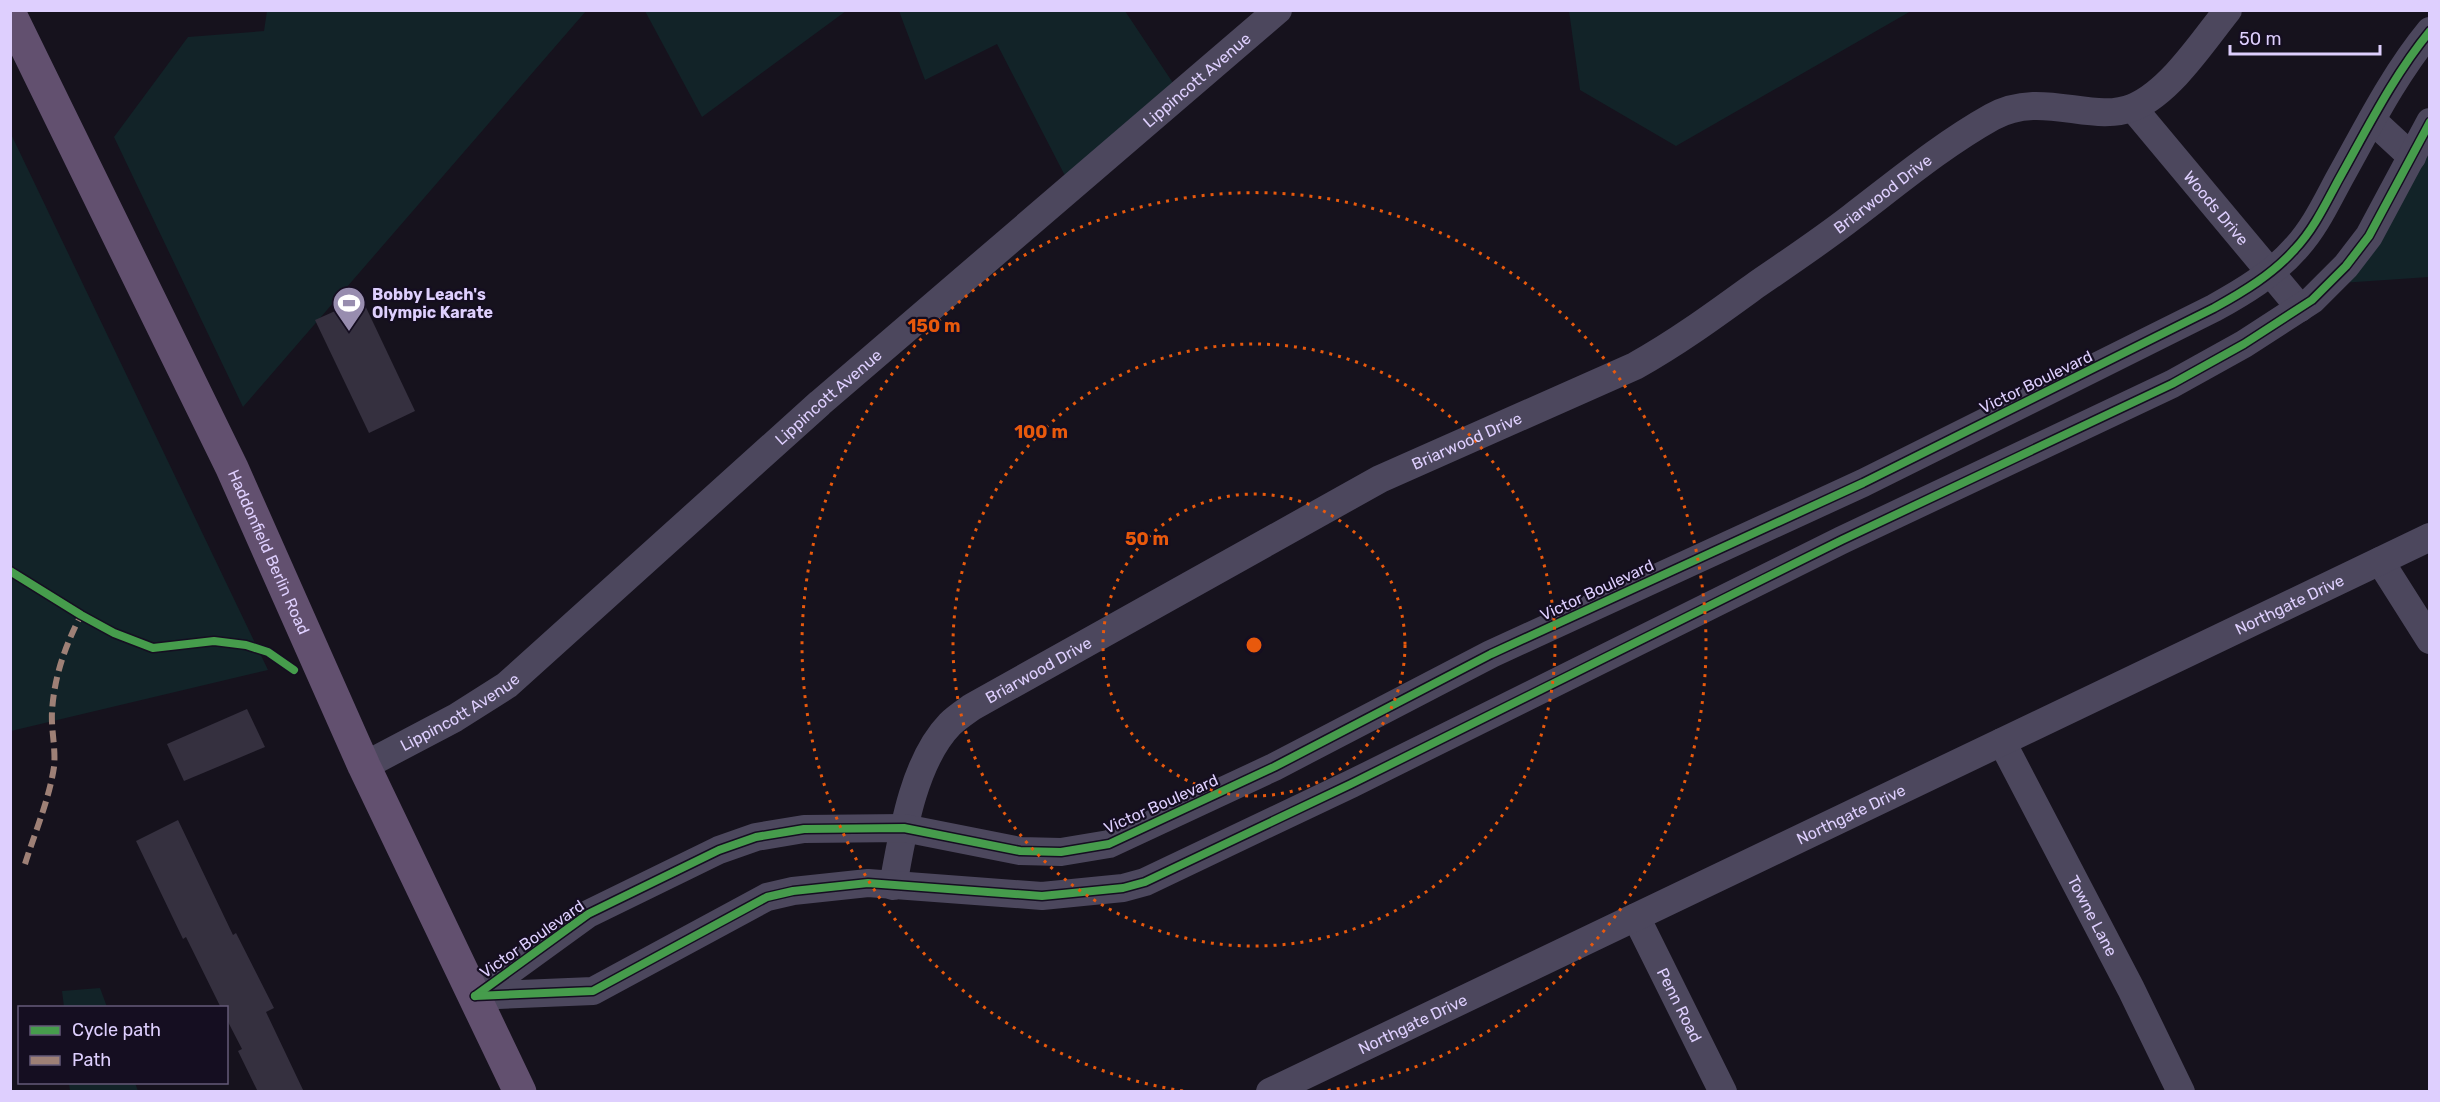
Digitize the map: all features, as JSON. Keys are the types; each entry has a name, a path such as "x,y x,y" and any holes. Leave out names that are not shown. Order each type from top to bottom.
{"main road":[{"name":"Haddonfield Berlin Road","path":"10,14 232,468 364,766 520,1092"}],"street":[{"name":"Lippincott Avenue","path":"364,766 455,718 507,685 820,403 1278,10"},
{"path":"2133,108 2151,98 2174,77 2228,10"},
{"name":"Victor Boulevard","path":"475,996 588,915 719,850 756,837 804,829 904,828 1020,851 1061,852 1109,844 1274,767 1491,654 1863,483 2214,308 2248,289 2270,272 2295,249 2317,219 2399,72 2430,31"},
{"name":"Briarwood Drive","path":"893,886 904,828 923,769 934,746 950,724 972,707 1380,479 1635,366 1673,345 1850,218 1945,145 1995,115 2018,107 2048,105 2109,112 2133,108"},
{"name":"Woods Drive","path":"2133,108 2300,308"},
{"path":"2372,120 2412,157"},
{"name":"Victor Boulevard","path":"475,996 593,991 767,897 793,891 868,883 1042,896 1123,888 1145,882 1351,784 1842,540 2172,384 2244,344 2312,300 2346,266 2369,236 2430,122"},
{"name":"Northgate Drive","path":"1270,1092 2430,537"},
{"path":"2380,561 2430,640"},
{"name":"Towne Lane","path":"2002,742 2126,978 2181,1092"},
{"name":"Penn Road","path":"1636,917 1723,1092"}],"shaded area":[{"path":"1569,10 1911,11 1676,146 1580,90"},
{"path":"267,11 586,11 243,407 114,137 188,37 264,31"},
{"path":"645,11 846,11 702,117"},
{"path":"899,11 1125,11 1187,104 1077,199 997,44 925,80"},
{"path":"10,132 268,670 11,731 10,731"},
{"path":"2429,154 2429,277 2341,283"},
{"path":"100,988 107,1006 64,1006 62,991"},
{"path":"69,1084 135,1084 138,1091 70,1091"}],"building":[{"path":"362,299 415,411 369,433 315,320"},
{"path":"247,709 265,747 184,781 167,744"},
{"path":"178,820 233,935 236,933 274,1008 266,1012 304,1092 258,1092 238,1051 242,1049 228,1022 228,1006 220,1006 186,937 183,939 136,841"}],"marked path":[{"path":"25,864 52,779 54,767 52,712 58,674 65,650 81,615"}],"cycle path":[{"path":"475,996 588,914 719,850 756,837 804,829 904,828 1020,851 1061,852 1109,844 1274,767 1491,654 1863,483 2214,308 2247,289 2267,274 2295,249 2314,224 2392,84 2430,31"},
{"path":"475,996 593,991 767,897 793,891 868,883 1042,896 1123,888 1145,882 1351,784 1842,540 2172,384 2244,344 2312,300 2346,266 2369,236 2430,122"},
{"path":"10,571 114,633 153,648 214,641 246,645 268,652 294,670"}],"place":[{"name":"Bobby Leach's Olympic Karate","path":"349,332"}]}
